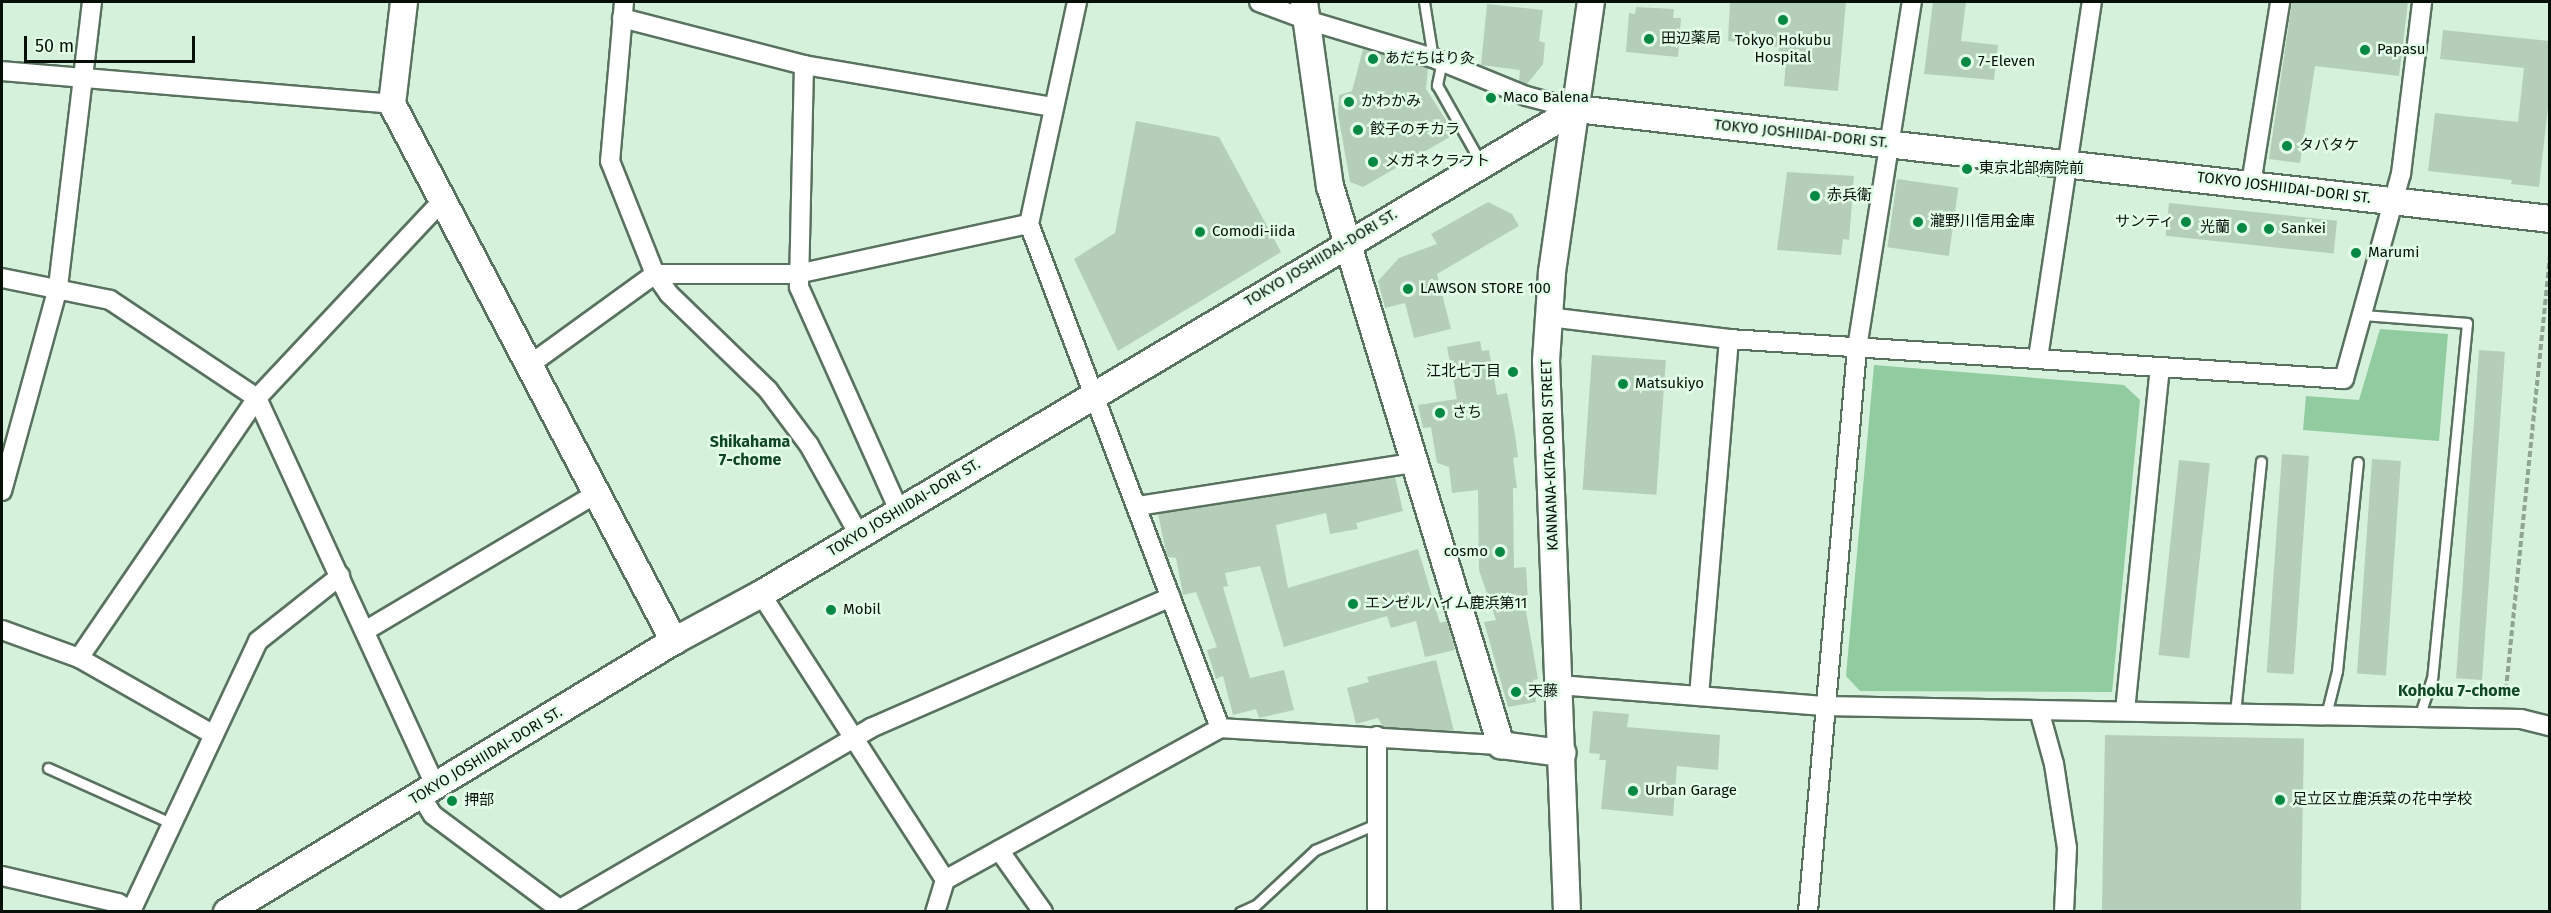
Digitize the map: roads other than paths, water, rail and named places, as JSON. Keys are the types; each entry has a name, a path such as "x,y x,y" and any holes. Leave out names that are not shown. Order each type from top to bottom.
{"street":[{"path":"2,491 58,287 92,2"},
{"path":"404,2 392,104 674,641"},
{"path":"1077,2 1029,224 1221,728"},
{"path":"1259,2 1306,11 1438,59 1526,96 1576,109"},
{"name":"KANNANA-KITA-DORI STREET","path":"1567,912 1548,318 1591,2"},
{"path":"1808,912 1824,706 1857,348 1912,2"},
{"path":"2038,358 2092,2"},
{"path":"2251,184 2280,2"},
{"path":"1548,318 1730,339 2344,379 2396,201 2422,2"},
{"path":"859,535 810,445 768,390 669,294 656,274 610,161 623,10 804,65 1053,107"},
{"path":"1306,11 1330,186 1412,463 1501,745"},
{"path":"804,65 797,274 799,287 899,511"},
{"path":"2,71 392,104"},
{"name":"TOKYO JOSHIIDAI-DORI ST.","path":"226,912 674,641 761,594 1346,242 1576,109 2550,219"},
{"path":"79,658 257,398 442,201"},
{"path":"528,366 656,274 797,274 1029,224"},
{"path":"2,278 58,287 110,300 257,398 365,631 429,791 433,815 559,911 854,738 1171,597"},
{"path":"1699,696 1730,339"},
{"path":"2125,711 2160,368"},
{"path":"1138,506 1412,463"},
{"path":"365,631 596,494"},
{"path":"2,876 133,910 258,641 340,576"},
{"path":"761,594 945,880"},
{"path":"2,630 79,658 214,735"},
{"path":"1558,685 1824,706 2521,719 2550,726"},
{"path":"2039,710 2054,764 2067,848 2064,912"},
{"path":"935,912 945,880 1221,728 1501,745 1562,753"},
{"path":"1377,736 1377,912"},
{"path":"999,850 1043,912"}],"lane":[{"path":"1424,2 1438,59 1437,86 1481,163"},
{"path":"2364,315 2467,323 2432,678 2419,717"},
{"path":"2235,713 2261,461"},
{"path":"2326,715 2337,671 2358,462"},
{"path":"48,768 173,824"},
{"path":"1240,912 1256,905 1315,850 1376,824"}],"place":[{"name":"Tokyo Hokubu Hospital","path":"1783,20"},
{"name":"田辺薬局","path":"1649,39"},
{"name":"Papasu","path":"2365,50"},
{"name":"あだちはり灸","path":"1373,59"},
{"name":"7-Eleven","path":"1966,62"},
{"name":"Maco Balena","path":"1491,98"},
{"name":"かわかみ","path":"1349,102"},
{"name":"餃子のチカラ","path":"1358,130"},
{"name":"タバタケ","path":"2287,146"},
{"name":"メガネクラフト","path":"1373,162"},
{"name":"東京北部病院前","path":"1967,169"},
{"name":"赤兵衛","path":"1815,196"},
{"name":"瀧野川信用金庫","path":"1918,222"},
{"name":"サンティ","path":"2186,222"},
{"name":"光蘭","path":"2242,228"},
{"name":"Sankei","path":"2269,229"},
{"name":"Comodi-iida","path":"1200,232"},
{"name":"Marumi","path":"2356,253"},
{"name":"LAWSON STORE 100","path":"1408,289"},
{"name":"江北七丁目","path":"1513,372"},
{"name":"Matsukiyo","path":"1623,384"},
{"name":"さち","path":"1440,413"},
{"name":"cosmo","path":"1500,552"},
{"name":"エンゼルハイム鹿浜第11","path":"1353,604"},
{"name":"Mobil","path":"831,610"},
{"name":"天藤","path":"1516,692"},
{"name":"Urban Garage","path":"1633,791"},
{"name":"足立区立鹿浜菜の花中学校","path":"2280,800"},
{"name":"押部","path":"452,801"}],"district":[{"name":"Shikahama 7-chome","path":"750,451"},
{"name":"Kohoku 7-chome","path":"2459,691"}]}
